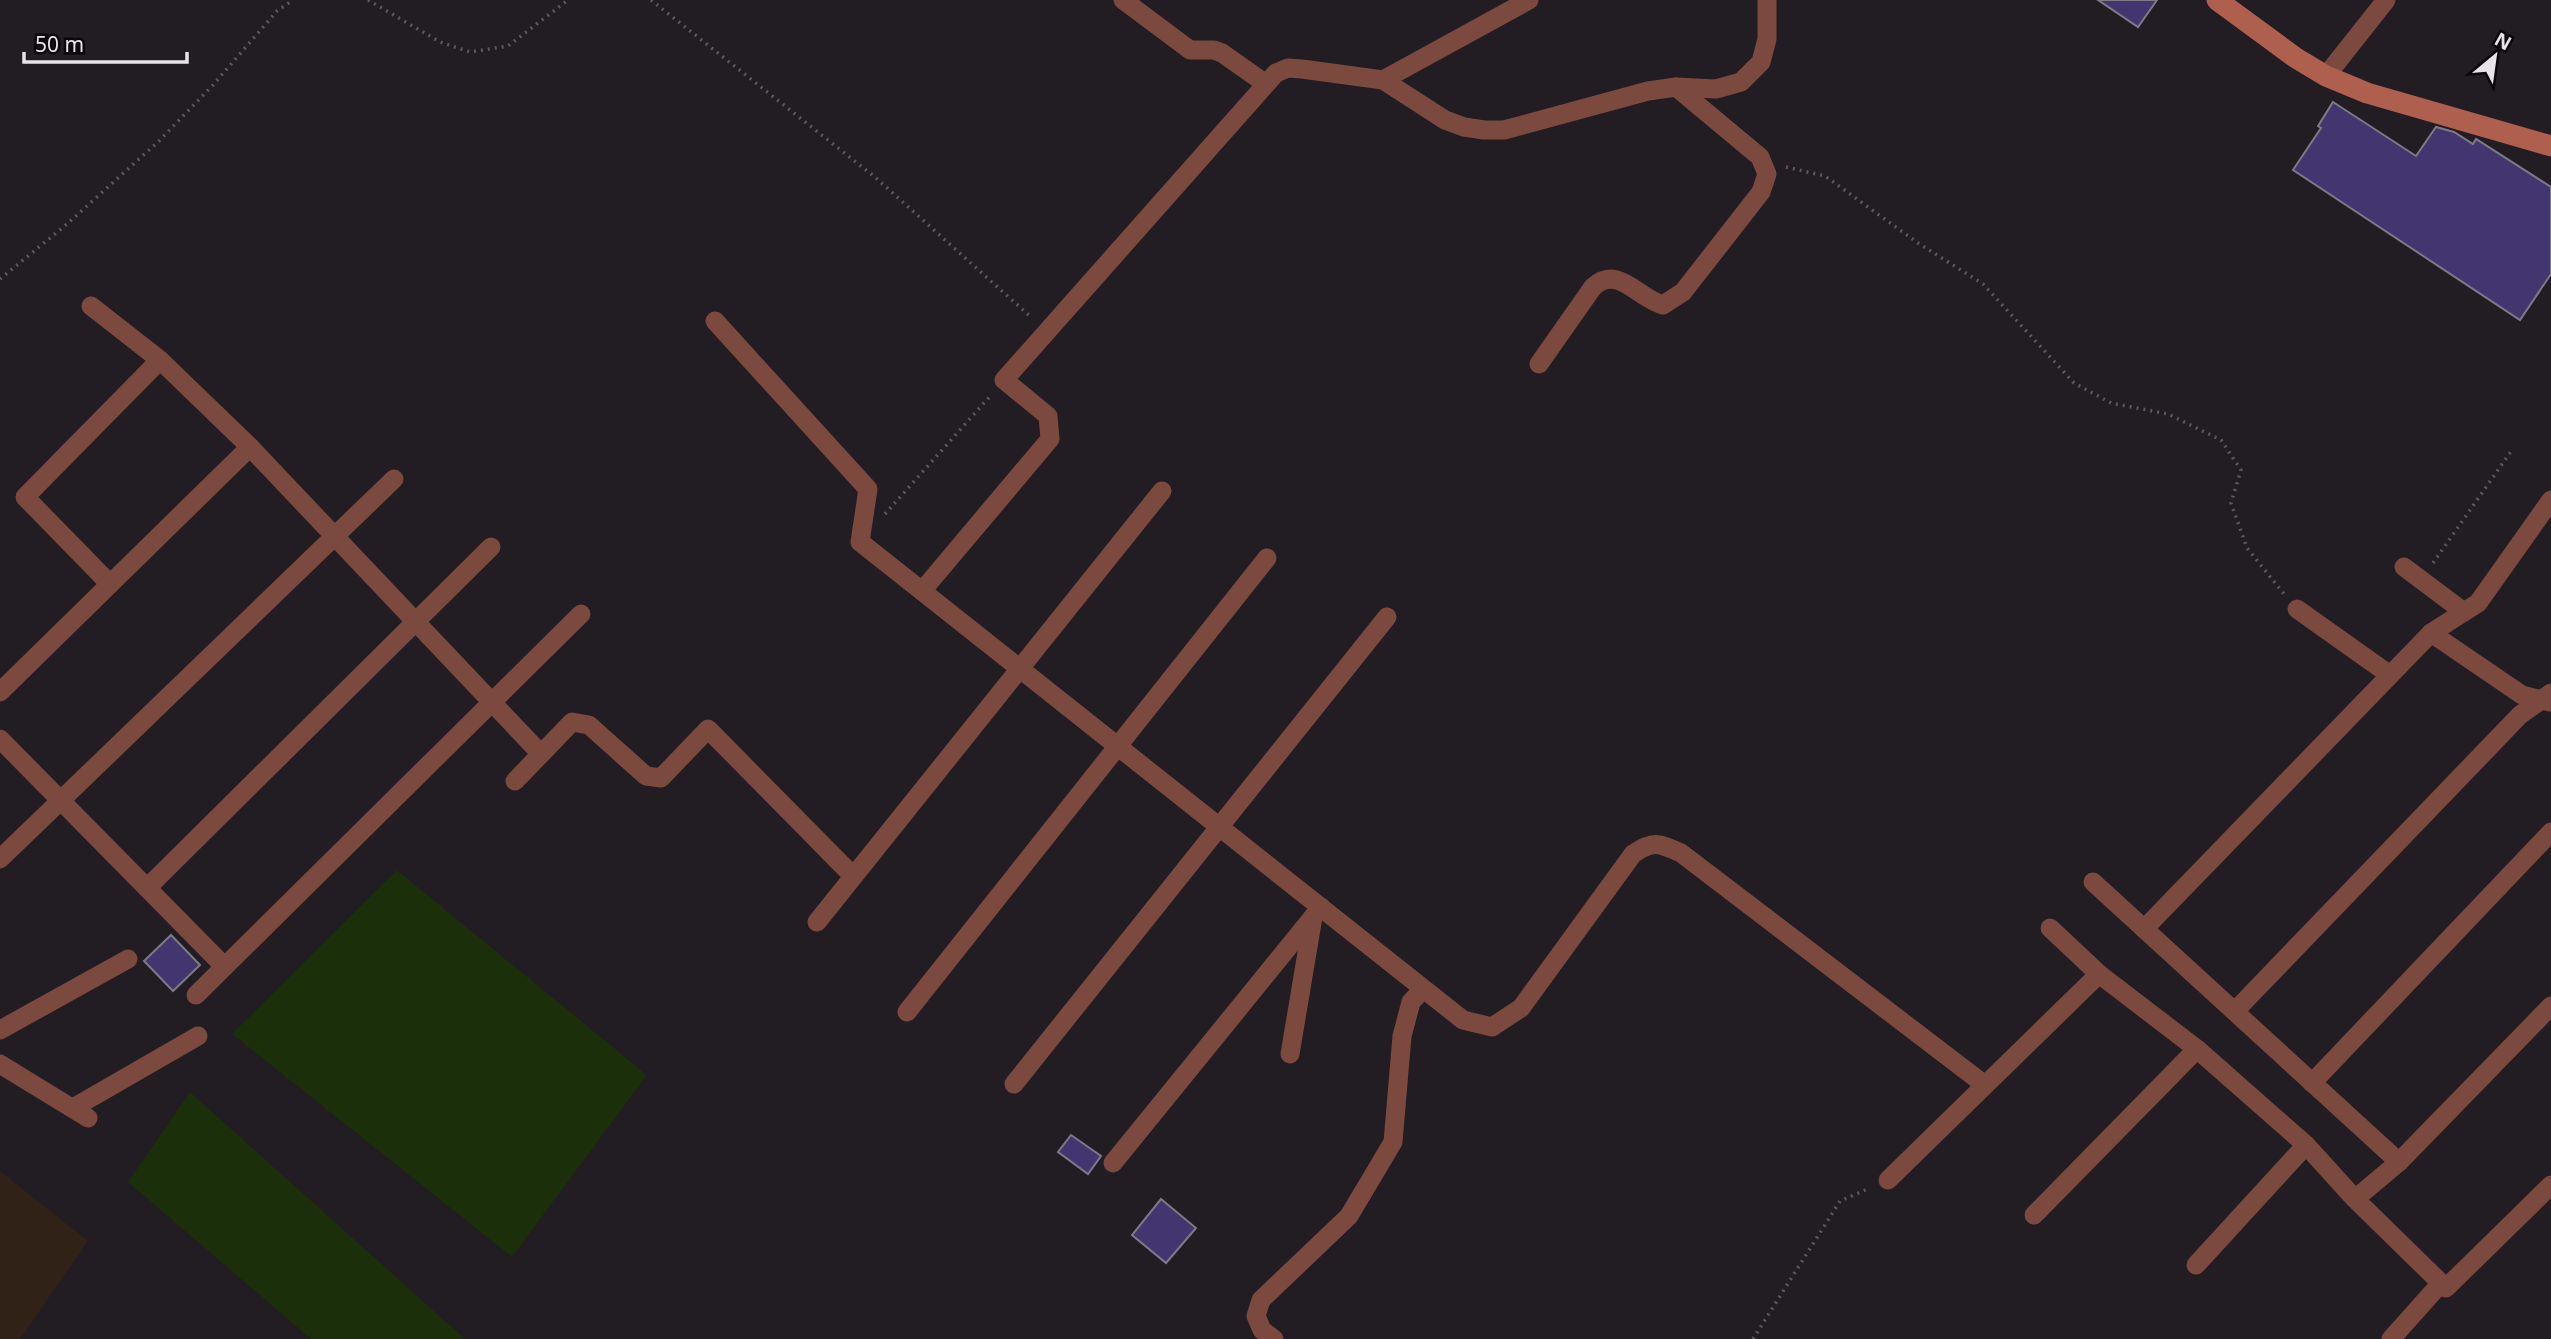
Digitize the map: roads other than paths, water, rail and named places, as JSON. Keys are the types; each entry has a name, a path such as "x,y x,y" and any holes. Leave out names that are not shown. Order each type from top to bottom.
{"street":[{"path":"1123,0 1190,50 1214,50 1222,53 1266,84"},
{"path":"1383,80 1529,0"},
{"path":"922,591 1050,439 1048,416 1004,380 1276,73 1288,68 1383,80 1445,120 1464,127 1504,130 1648,91 1676,87 1716,89 1741,82 1761,62 1767,39 1767,0"},
{"path":"2217,0 2296,58 2326,76 2367,93 2551,146"},
{"path":"2326,76 2386,0"},
{"path":"1539,364 1593,287 1602,279 1613,278 1623,282 1651,302 1662,305 1683,292 1761,192 1767,174 1760,157 1676,87"},
{"path":"91,306 160,359 250,447 541,754"},
{"path":"715,321 867,489 860,542 1220,827 1317,912 1463,1020 1492,1027 1521,1008 1633,854 1647,845 1664,845 1681,853 1985,1085"},
{"path":"110,584 25,498 160,359"},
{"path":"0,692 250,447"},
{"path":"0,859 394,478"},
{"path":"817,922 1163,491"},
{"path":"2144,929 2431,633 2478,603 2551,500"},
{"path":"147,888 491,547"},
{"path":"907,1012 1267,558"},
{"path":"2404,567 2463,612"},
{"path":"2297,609 2390,675"},
{"path":"196,995 581,614"},
{"path":"1014,1084 1387,617"},
{"path":"2431,633 2522,695 2548,698"},
{"path":"2235,1012 2520,715 2548,698"},
{"path":"515,781 572,722 589,724 646,776 661,778 708,729 853,876"},
{"path":"0,740 224,966"},
{"path":"2312,1083 2551,832"},
{"path":"2093,882 2399,1162"},
{"path":"1290,1054 1317,912"},
{"path":"1113,1163 1317,912"},
{"path":"2050,928 2099,974 2197,1049 2306,1145 2355,1199 2446,1288 2551,1185"},
{"path":"0,1030 128,960"},
{"path":"1888,1180 2099,974"},
{"path":"1274,1339 1262,1331 1255,1316 1261,1300 1349,1216 1393,1142 1402,1036 1411,1002 1423,989"},
{"path":"2355,1199 2399,1162 2551,1006"},
{"path":"0,1064 81,1113 198,1036"},
{"path":"2034,1215 2197,1049"},
{"path":"2196,1265 2306,1145"},
{"path":"2391,1339 2441,1283"}]}
